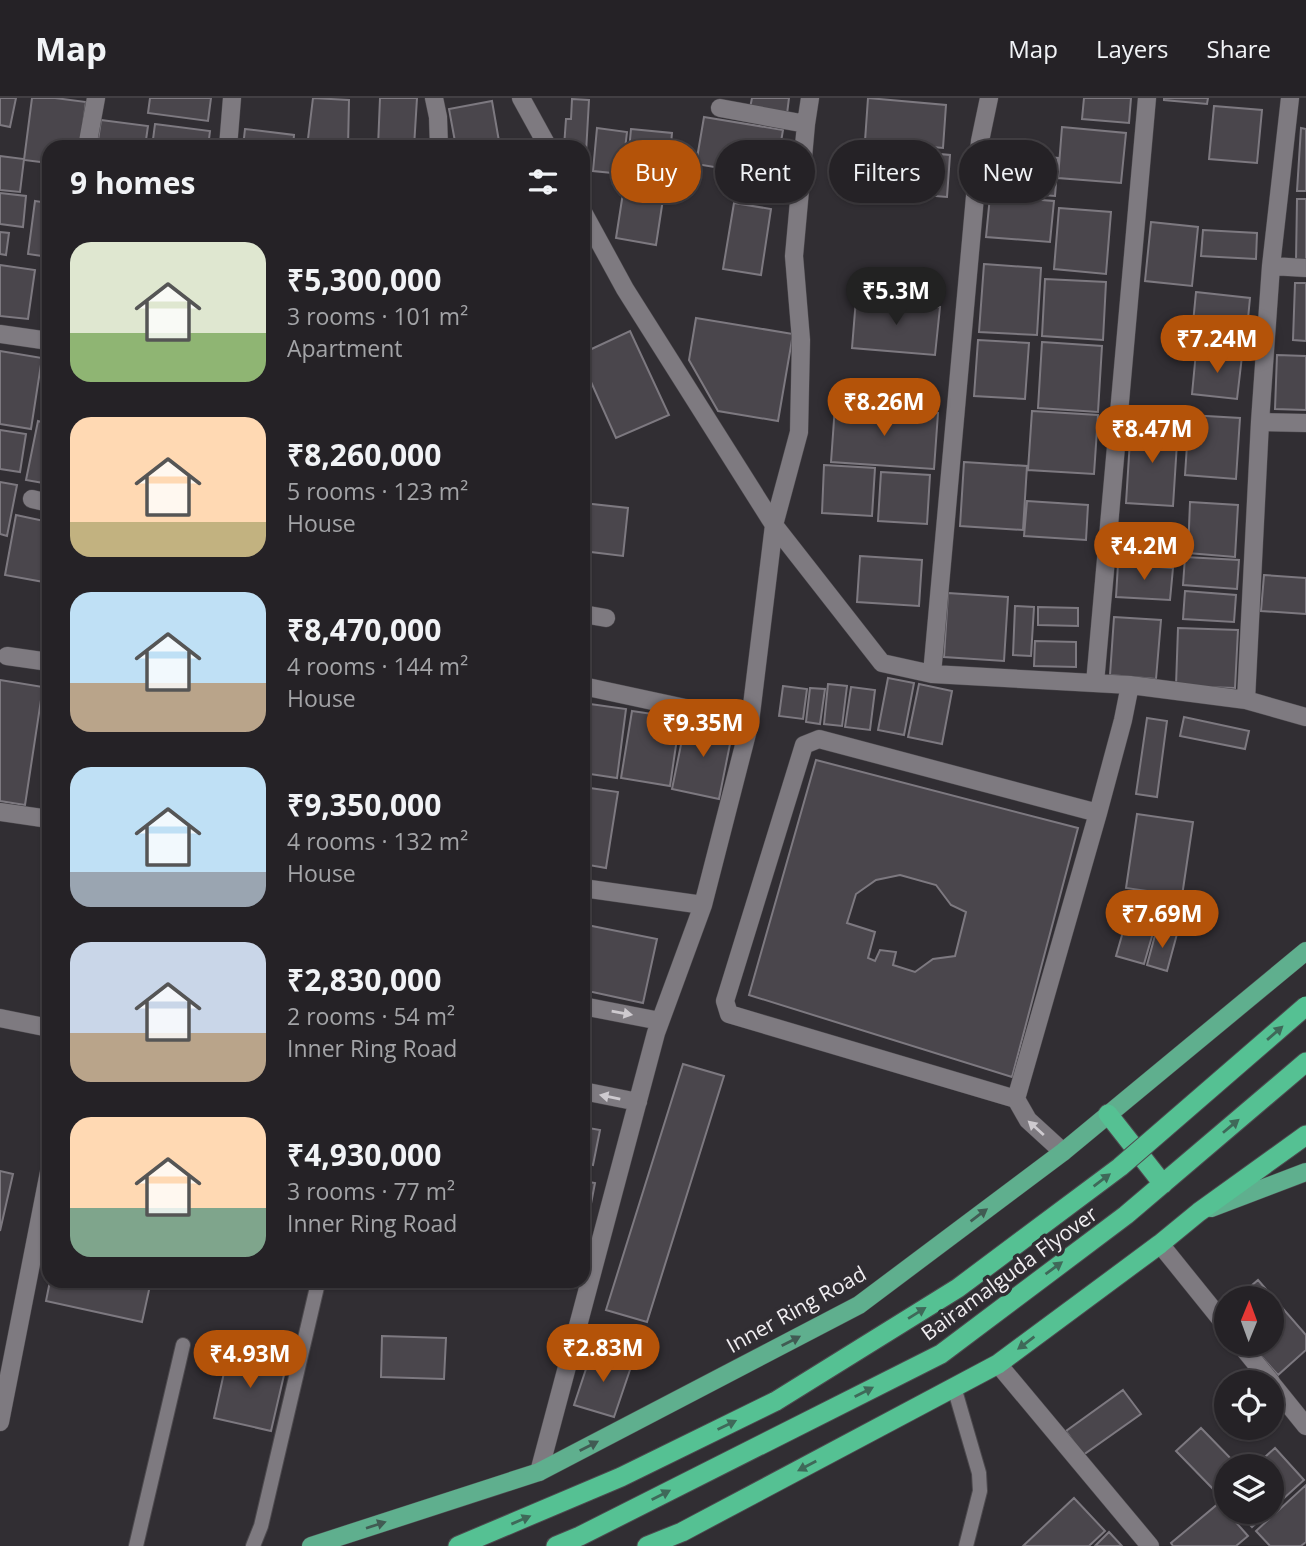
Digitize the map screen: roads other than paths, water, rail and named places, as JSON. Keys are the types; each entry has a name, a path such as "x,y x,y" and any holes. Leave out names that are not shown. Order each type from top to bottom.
{"highway":[{"path":"458,1546 621,1478 776,1401 958,1288 1120,1167 1306,1006"},
{"name":"Bairamalguda Flyover","path":"556,1546 941,1354 1126,1215 1306,1062"},
{"path":"1108,1115 1163,1184"},
{"path":"647,1546 682,1532 998,1364 1306,1135"}],"main road":[{"name":"Inner Ring Road","path":"311,1546 539,1472 859,1305 1063,1152 1306,951"},
{"path":"1199,1212 1306,1172"}],"street":[{"path":"88,140 96,98"},
{"path":"229,140 232,98"},
{"path":"434,98 446,140"},
{"path":"521,98 544,140"},
{"path":"590,1281 660,1021 703,905 750,722 774,525 799,432 801,340 794,256 810,98"},
{"path":"933,674 980,141 989,98"},
{"path":"1095,683 1147,98"},
{"path":"1246,700 1271,266 1290,98"},
{"path":"720,107 806,124"},
{"path":"438,117 439,140"},
{"path":"590,225 625,289 774,525 881,663 933,674 1130,685 1246,700 1306,717"},
{"path":"1271,266 1306,268"},
{"path":"0,334 42,340"},
{"path":"1260,422 1306,423"},
{"path":"590,615 606,618"},
{"path":"7,656 42,661"},
{"path":"1063,1152 1028,1120 1016,1098 1098,813 1130,685"},
{"path":"590,688 750,722"},
{"path":"1016,1098 729,1014 725,1001 804,745 819,740 1098,813"},
{"path":"0,812 42,818"},
{"path":"590,889 703,905"},
{"path":"590,1007 660,1021"},
{"path":"0,1018 42,1027"},
{"path":"590,1092 638,1102"},
{"path":"0,1422 42,1208"},
{"path":"1160,1244 1214,1311"},
{"path":"539,1472 588,1288"},
{"path":"1250,1356 1261,1370"},
{"path":"998,1364 1150,1546"},
{"path":"1284,1398 1306,1426"}],"lane":[{"path":"253,1546 261,1526 317,1288"},
{"path":"136,1546 183,1345"},
{"path":"954,1387 979,1474 980,1491 966,1546"}]}
